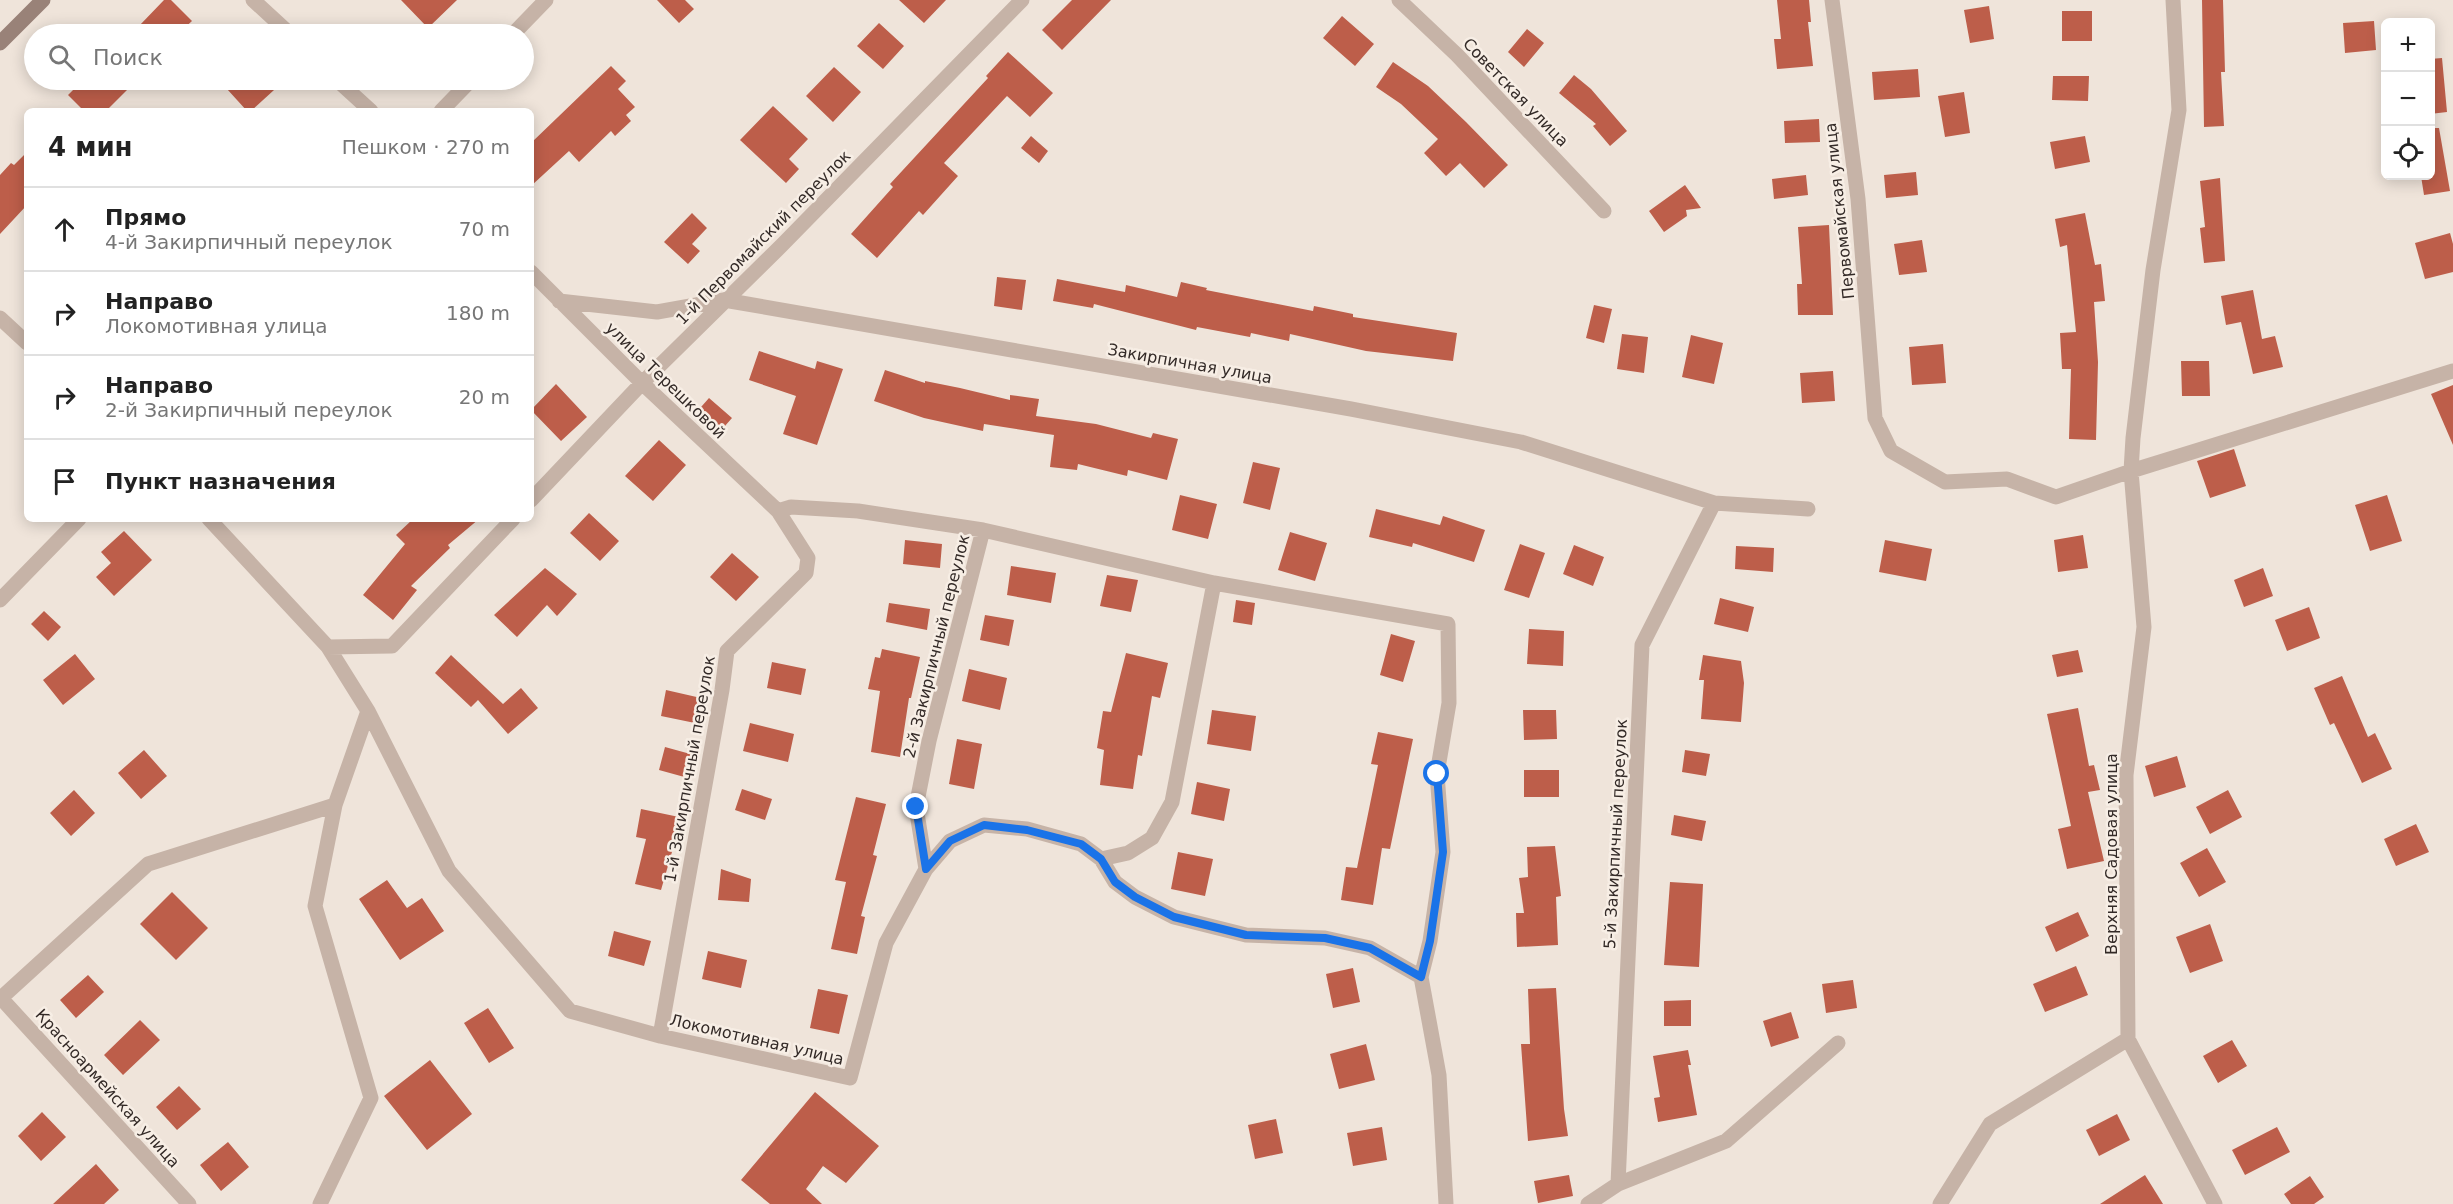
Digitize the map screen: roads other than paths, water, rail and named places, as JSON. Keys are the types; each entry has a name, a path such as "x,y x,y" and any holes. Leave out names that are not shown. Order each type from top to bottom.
{"main road":[{"path":"0,43 43,0"}],"street":[{"path":"253,0 279,24"},
{"path":"523,24 546,0"},
{"name":"1-й Первомайский переулок","path":"534,497 642,383 782,245 1022,0"},
{"name":"Советская улица","path":"1399,0 1457,55 1604,211"},
{"name":"Первомайская улица","path":"1832,0 1858,199 1875,418 1891,451 1945,482 2007,479 2056,497 2131,471"},
{"name":"Верхняя Садовая улица","path":"2173,0 2179,110 2153,270 2131,471 2144,627 2126,775 2128,1039 2215,1204"},
{"path":"348,90 368,108"},
{"path":"444,108 461,90"},
{"name":"улица Терешковой","path":"534,275 642,383 778,511"},
{"name":"Закирпичная улица","path":"560,301 657,312 724,300 1350,409 1521,442 1714,503 1809,509"},
{"path":"0,318 24,340"},
{"path":"2131,471 2453,370"},
{"name":"5-й Закирпичный переулок","path":"1618,1184 1642,645 1714,503"},
{"name":"2-й Закирпичный переулок","path":"778,511 791,507 858,511 983,530 929,741 916,807 926,869"},
{"name":"1-й Закирпичный переулок","path":"660,1036 727,651 806,573 808,558 778,511"},
{"path":"0,600 76,522"},
{"name":"Локомотивная улица","path":"212,522 328,647 368,711 449,871 570,1011 660,1036 850,1078 886,943 926,869 950,841 984,825 1027,830 1081,844 1101,859 1115,882 1135,897 1174,917 1246,935 1325,938 1370,948 1421,977"},
{"path":"328,647 392,646 510,522"},
{"path":"983,530 1214,583 1448,624 1449,703 1437,774 1443,852 1430,941 1421,977 1440,1075 1446,1204"},
{"path":"1101,859 1128,853 1152,838 1172,802 1214,583"},
{"path":"320,1204 371,1098 315,906 335,805 368,711"},
{"path":"0,998 148,864 335,805"},
{"name":"Красноармейская улица","path":"0,998 189,1204"},
{"path":"1940,1204 1990,1124 2128,1039"},
{"path":"1588,1204 1618,1184 1726,1141 1838,1043"}]}
